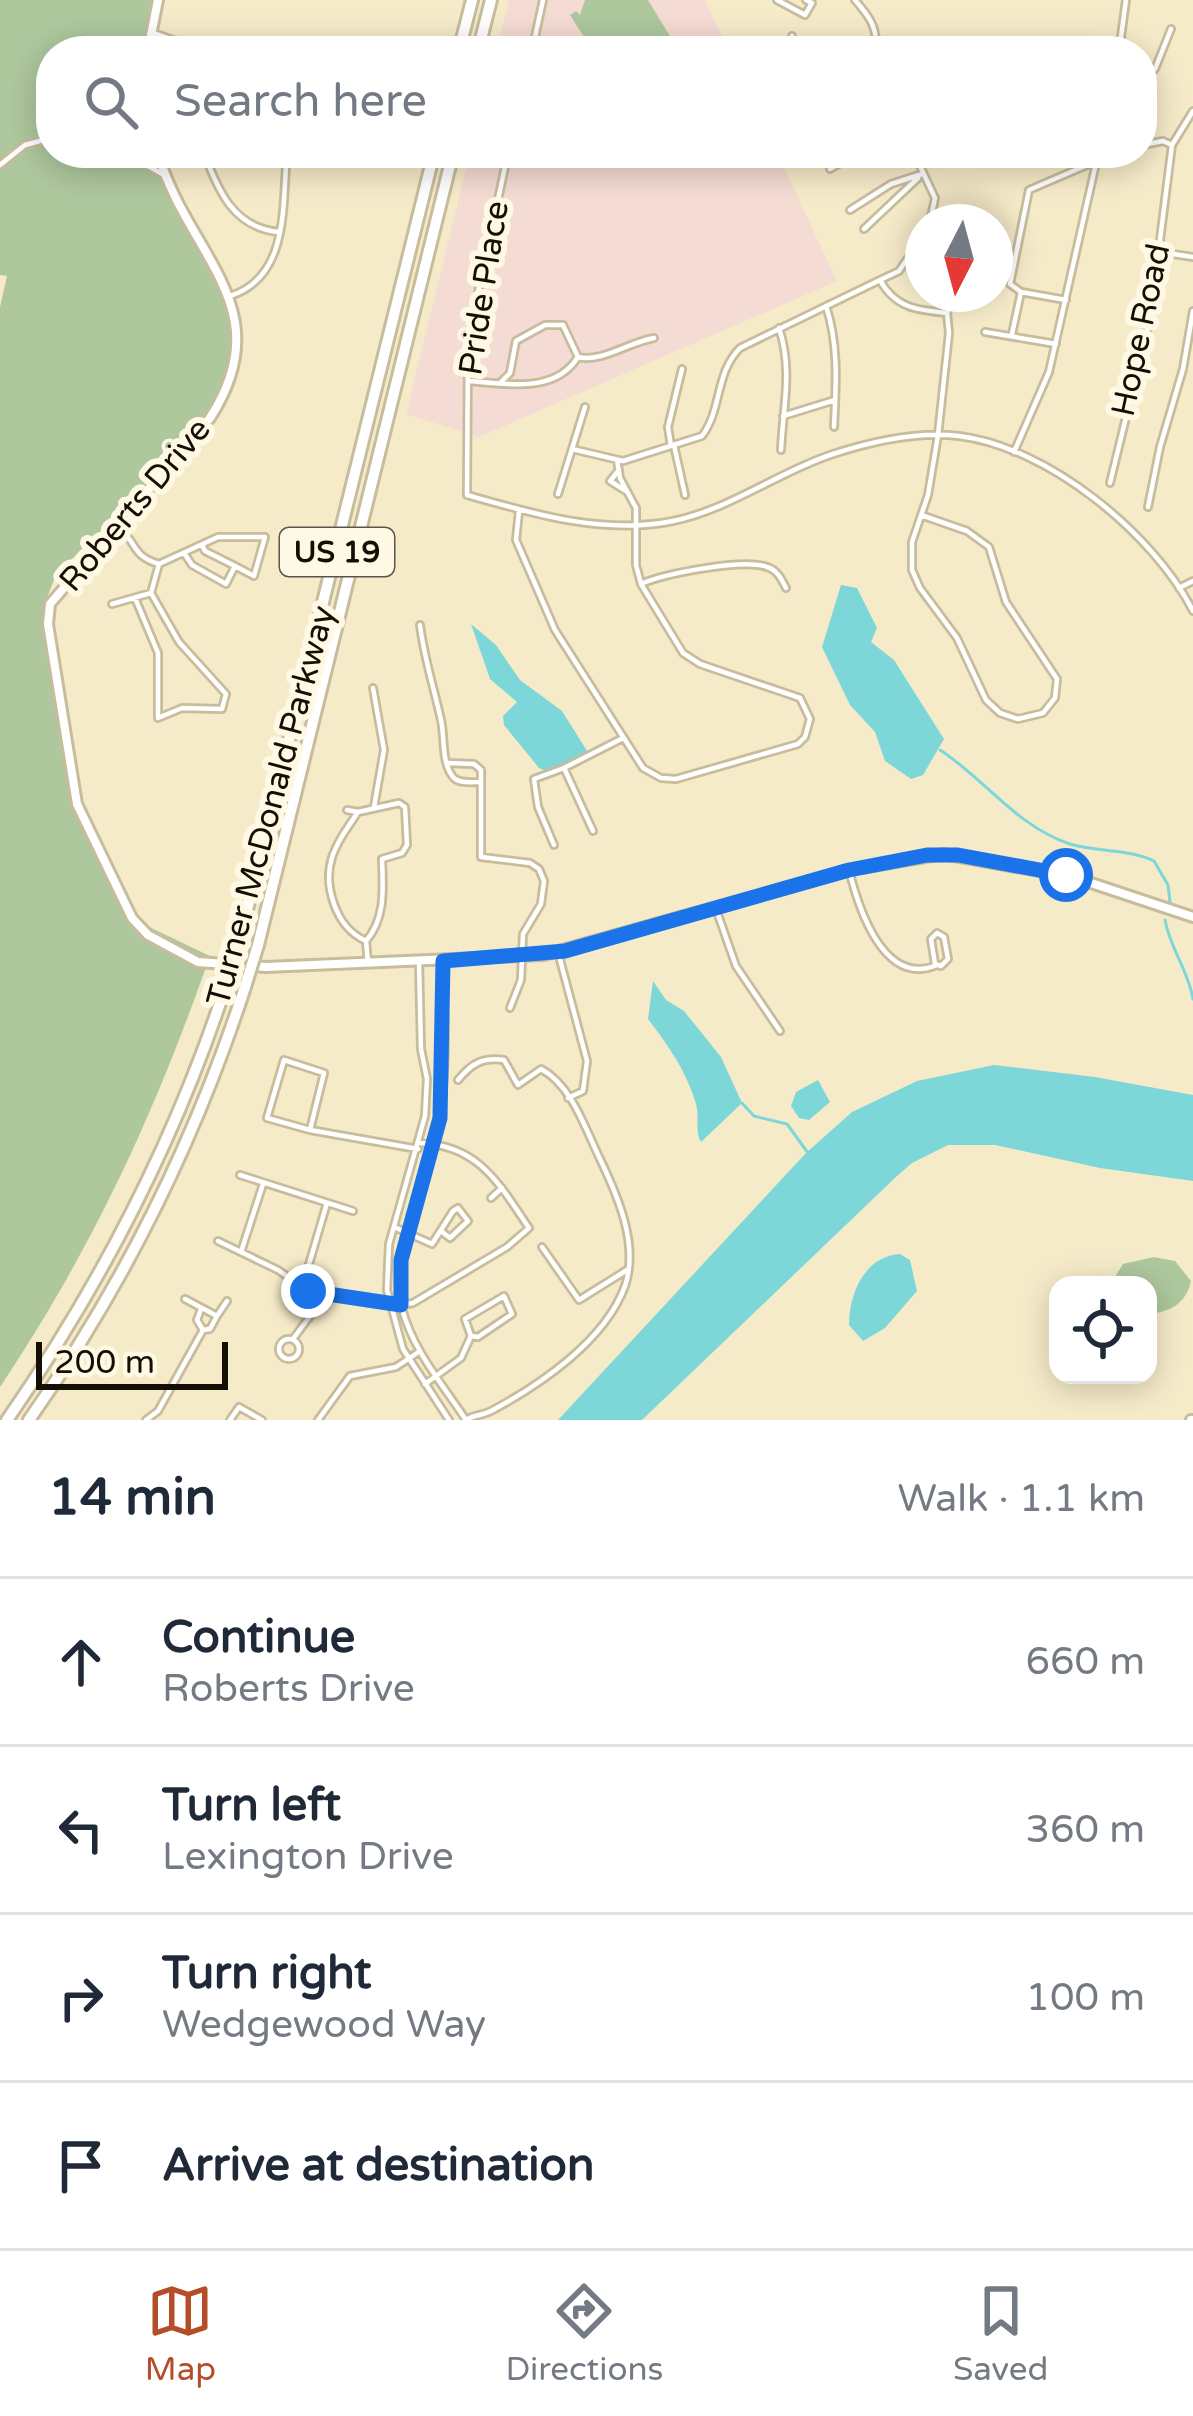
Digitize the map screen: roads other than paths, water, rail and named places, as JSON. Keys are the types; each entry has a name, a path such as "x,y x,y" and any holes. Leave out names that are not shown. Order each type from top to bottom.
{"highway":[{"path":"463,36 472,0"},
{"path":"482,36 491,0"},
{"name":"Turner McDonald Parkway","path":"7,1420 71,1322 128,1220 178,1112 226,985 430,168"},
{"name":"Turner McDonald Parkway","path":"29,1420 101,1308 151,1216 209,1086 245,987 450,168"}],"street":[{"path":"150,36 158,0"},
{"path":"535,36 543,0"},
{"path":"777,0 806,16 812,3 806,0"},
{"path":"855,0 870,17 876,36"},
{"path":"1121,36 1126,0"},
{"path":"1157,64 1171,29"},
{"path":"150,32 161,36"},
{"name":"Hope Road","path":"1110,484 1121,424 1141,367 1172,145 1193,111"},
{"path":"0,165 36,142"},
{"path":"1157,142 1172,145"},
{"path":"152,168 164,175"},
{"name":"Roberts Drive","path":"162,168 183,218 230,296 238,338 228,386 210,418 50,604 49,624 76,804 125,905 148,934 198,962 266,967 522,957 558,952 849,870 927,855 958,855 1072,877 1193,917"},
{"path":"211,168 231,209 257,228 279,232"},
{"path":"230,296 250,288 266,273 275,255 285,168"},
{"name":"Pride Place","path":"505,168 476,300 466,381 467,495 519,512"},
{"path":"920,168 934,204"},
{"path":"1066,300 1021,292 1009,278 1029,190 1077,168"},
{"path":"1014,452 1049,372 1094,168"},
{"path":"850,210 891,184 922,174"},
{"path":"864,229 922,174"},
{"path":"1160,252 1193,257"},
{"path":"572,449 617,460 707,432 731,357 779,328 898,271 905,261"},
{"path":"880,280 903,306 946,313 949,333 938,435 910,558 920,588 957,638 992,707 1008,717 1035,718 1055,698 1057,680 1006,602 994,555 982,539 921,515"},
{"path":"1012,335 1021,292"},
{"path":"826,306 833,327 834,427"},
{"path":"1148,507 1184,369 1193,310"},
{"path":"500,383 510,373 517,341 544,325 563,325 578,357"},
{"path":"779,328 787,352 788,392 781,450"},
{"path":"985,332 1056,344"},
{"path":"578,357 590,360 637,340 654,338"},
{"path":"466,381 531,385 566,372 578,357"},
{"path":"682,369 668,427 685,495"},
{"path":"782,416 836,400"},
{"path":"558,494 585,406"},
{"path":"617,460 619,470 610,481 626,490 636,508 637,526 636,566 641,584 688,657 793,694 805,704 810,719 805,736 790,748 676,779 649,773 555,630 516,540 519,512 637,526 708,511 829,455 891,439 938,435 981,440 1059,475 1101,504 1153,554 1193,611"},
{"path":"117,530 129,538 138,556 159,565"},
{"path":"135,598 158,653 158,718 182,708 222,709 226,694 179,642 151,593 159,565 202,544 218,537 265,537 254,576 205,551 202,544"},
{"path":"184,553 191,565 226,584 235,566"},
{"path":"641,584 658,577 755,565 775,570 786,588"},
{"path":"1179,588 1193,581"},
{"path":"112,604 151,593"},
{"path":"420,625 448,763 456,780 481,782"},
{"path":"374,688 384,750 374,808"},
{"path":"554,845 538,807 534,778 623,737"},
{"path":"448,763 478,765 481,857 530,862 544,881 541,904 523,934 521,980 509,1008"},
{"path":"564,768 593,831"},
{"path":"347,810 403,804 407,845 402,853 382,859 384,898 366,940"},
{"path":"358,812 335,845 326,877 341,920 366,940 368,963"},
{"path":"849,870 862,916 882,947 909,968 944,965 944,937 937,933 931,939 937,965"},
{"path":"716,906 736,966 780,1030"},
{"path":"558,952 588,1067 583,1091 568,1099"},
{"path":"443,961 442,1094 434,1144 407,1233 401,1305 420,1351 466,1420 486,1414 563,1364 605,1320 624,1288 627,1270 618,1197 552,1075 541,1069 518,1085 499,1059 470,1066 458,1080"},
{"path":"419,962 421,1049 428,1083 419,1146 387,1260 389,1304 409,1359 449,1420"},
{"path":"218,1241 287,1275 302,1288 401,1305 413,1303 507,1247 529,1228 488,1166 434,1144 419,1146 310,1130 267,1118 284,1060 324,1073 310,1130"},
{"path":"240,1175 353,1211"},
{"path":"241,1252 263,1184"},
{"path":"491,1198 502,1188"},
{"path":"302,1288 327,1203"},
{"path":"394,1227 433,1244 440,1231 458,1208 468,1221 450,1238 440,1231"},
{"path":"542,1247 579,1300 627,1270"},
{"path":"293,1340 321,1294"},
{"path":"425,1384 461,1358 471,1336 465,1319 504,1296 512,1314 478,1337 471,1336"},
{"path":"185,1299 218,1316"},
{"path":"203,1330 210,1329 227,1301"},
{"path":"201,1309 197,1320 203,1330"},
{"path":"146,1420 158,1411 203,1330"},
{"path":"318,1420 350,1376 395,1366 420,1351"},
{"path":"230,1420 239,1407 262,1420"},
{"path":"158,1411 165,1420"}],"water":[{"path":"841,585 857,588 877,628 871,642 894,660 944,739 923,775 911,779 885,761 875,732 850,705 822,647"},
{"path":"471,624 496,645 520,680 562,711 589,754 548,772 539,768 504,725 503,716 517,702 490,679"},
{"path":"653,981 721,1057 742,1103 701,1142 688,1081 648,1019"},
{"path":"994,1065 1193,1095 1193,1181 1100,1168 995,1145 948,1145 897,1176 642,1420 558,1420 806,1153 852,1112 917,1081"},
{"path":"818,1080 830,1102 809,1120 799,1118 791,1106 796,1092"},
{"path":"900,1254 910,1260 917,1291 885,1328 863,1341 849,1325 856,1289 877,1261"}],"waterway":[{"path":"940,750 1051,836 1080,847 1154,861 1168,885 1170,902"},
{"path":"1165,920 1193,999"},
{"path":"742,1103 754,1116 787,1124 808,1153"}]}
